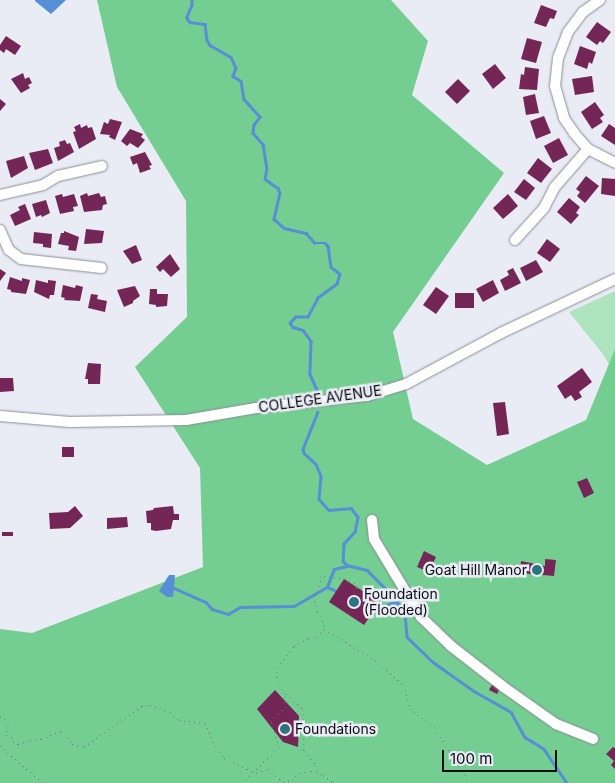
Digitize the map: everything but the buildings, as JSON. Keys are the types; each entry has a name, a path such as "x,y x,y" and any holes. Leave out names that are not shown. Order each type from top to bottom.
{"street":[{"path":"600,0 583,12 568,32 562,44 555,71 558,102 564,118 588,149 615,163"},
{"path":"515,240 544,208 554,188 588,149"},
{"path":"0,195 43,185 58,176 102,166"},
{"path":"0,230 9,250 16,257 101,268"},
{"name":"COLLEGE AVENUE","path":"0,416 70,422 186,420 256,408 367,396 406,384 501,332 615,279"},
{"path":"372,520 374,539 420,617 451,646 512,693 556,724 593,739"}],"path":[{"path":"324,630 323,621 317,612 314,596 320,586 321,576 333,577 355,584 357,587 354,594"},
{"path":"318,773 316,765 304,751 303,710 285,693 277,682 277,667 294,646 308,638 317,637 324,630"},
{"path":"324,630 375,660 404,685 410,709 434,728 468,783"},
{"path":"242,783 279,747 272,721 285,707 285,693"},
{"path":"0,716 9,721 6,735 12,737 12,741 18,744 41,739 61,731 66,733 72,744 84,747 142,706 150,705 170,712 179,720 205,723 216,748 224,758 253,772 262,773 268,769 283,782 292,780 299,773 318,773 334,783"},
{"path":"0,746 43,783"}],"green space":[{"path":"97,0 391,0 428,41 412,95 504,173 393,332 413,419 487,465 586,420 615,349 615,783 0,783 0,629 32,633 203,567 200,468 135,367 187,317 186,201 117,87"},
{"path":"615,291 615,374 602,353 569,312"}],"water":[{"path":"35,0 66,0 51,14 35,1"},
{"path":"169,575 175,575 173,597 167,597 159,591"}],"waterway":[{"path":"192,0 187,17 188,20 205,24 207,40 210,45 231,57 236,68 233,76 241,81 244,99 260,117 254,125 253,133 263,144 267,168 265,179 278,188 280,193 274,219 284,228 306,233 315,243 325,243 328,246 331,267 340,274 337,284 318,298 308,317 296,317 290,323 293,327 303,330 311,341 310,374 317,390"},
{"path":"318,412 303,449 304,453 316,464 321,476 319,499 329,510 351,508 358,517 355,532 344,544 343,561 347,565 367,570 392,595 405,613 407,637 433,662 474,691 511,712 525,737 544,749 567,783"},
{"path":"174,588 206,602 212,609 228,614 240,607 294,606 327,587 334,569 347,566"},
{"path":"327,587 337,591"},
{"path":"371,610 396,602"}],"place":[{"name":"Goat Hill Manor","path":"537,570"},
{"name":"Foundation (Flooded)","path":"354,602"},
{"name":"Foundations","path":"285,729"}]}
